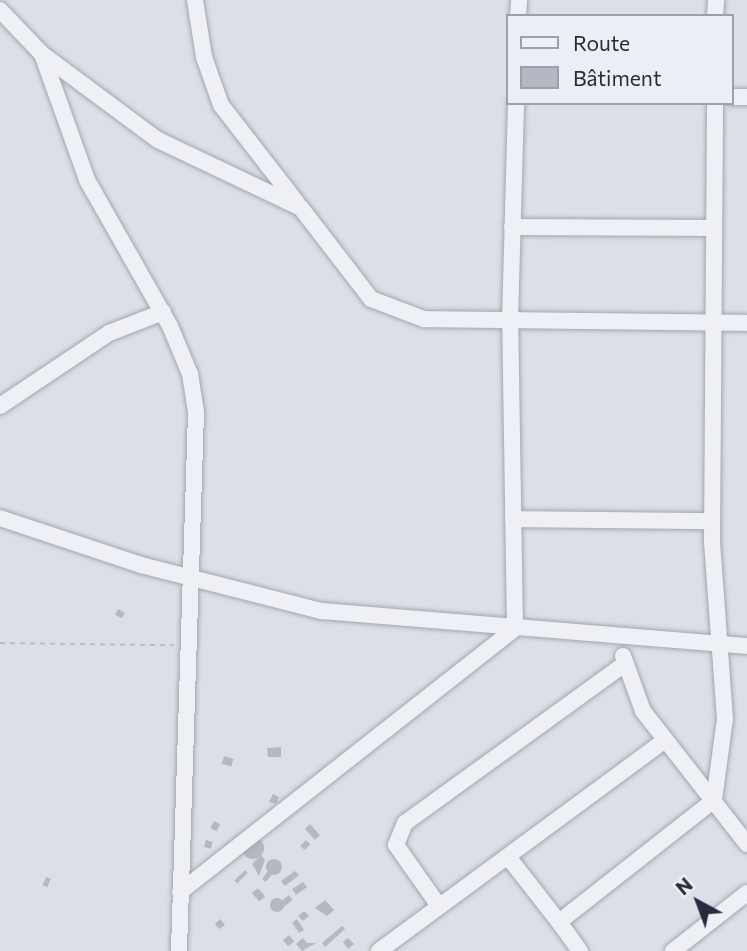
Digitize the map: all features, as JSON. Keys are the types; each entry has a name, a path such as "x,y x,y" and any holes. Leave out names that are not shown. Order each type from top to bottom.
{"street":[{"path":"195,0 204,57 221,105 372,299 424,318 747,323"},
{"path":"0,10 42,54 158,140 301,208"},
{"path":"42,54 87,180 163,312 190,374 196,413 187,574 179,951"},
{"path":"515,628 510,320 516,105"},
{"path":"559,922 713,800 723,760 723,646 712,521 715,105"},
{"path":"512,227 714,228"},
{"path":"0,406 109,333 163,312"},
{"path":"0,518 321,611 620,640 747,646"},
{"path":"513,519 712,521"},
{"path":"180,892 515,628"},
{"path":"620,640 625,664 643,711 747,844"},
{"path":"439,906 400,854 397,834 405,823 625,664"},
{"path":"379,951 509,858 665,740"},
{"path":"509,858 580,951"},
{"path":"673,951 747,893"}],"path":[{"path":"0,643 186,645"}],"building":[{"path":"118,609 125,613 122,618 115,615"},
{"path":"281,747 281,757 268,757 267,748"},
{"path":"224,756 234,759 231,767 222,764"},
{"path":"273,794 279,797 276,804 269,802"},
{"path":"214,821 220,824 217,831 210,828"},
{"path":"310,824 320,835 315,840 305,829"},
{"path":"253,837 261,840 264,848 261,856 253,859 245,856 242,848 245,840"},
{"path":"206,840 213,842 211,849 204,847"},
{"path":"306,840 310,844 305,850 300,846"},
{"path":"261,855 265,860 259,876 252,864"},
{"path":"274,859 282,867 274,875 266,867"},
{"path":"245,870 248,873 237,883 234,881"},
{"path":"268,871 272,874 266,882 262,879"},
{"path":"295,871 299,875 285,886 281,881"},
{"path":"46,877 51,879 47,887 43,885"},
{"path":"303,882 307,887 296,895 292,889"},
{"path":"258,888 265,896 259,902 252,893"},
{"path":"289,895 293,900 283,907 280,903"},
{"path":"277,898 282,900 282,910 277,912 272,910 270,905 272,900"},
{"path":"325,900 334,910 327,916 315,908"},
{"path":"304,911 309,916 303,921 298,916"},
{"path":"220,919 225,925 219,929 215,924"},
{"path":"297,919 304,930 299,933 292,923"},
{"path":"342,926 345,929 325,947 322,943"},
{"path":"289,935 294,941 288,946 283,940"},
{"path":"303,938 307,943 316,943 302,951 296,944"},
{"path":"348,938 354,944 348,949 343,942"}]}
